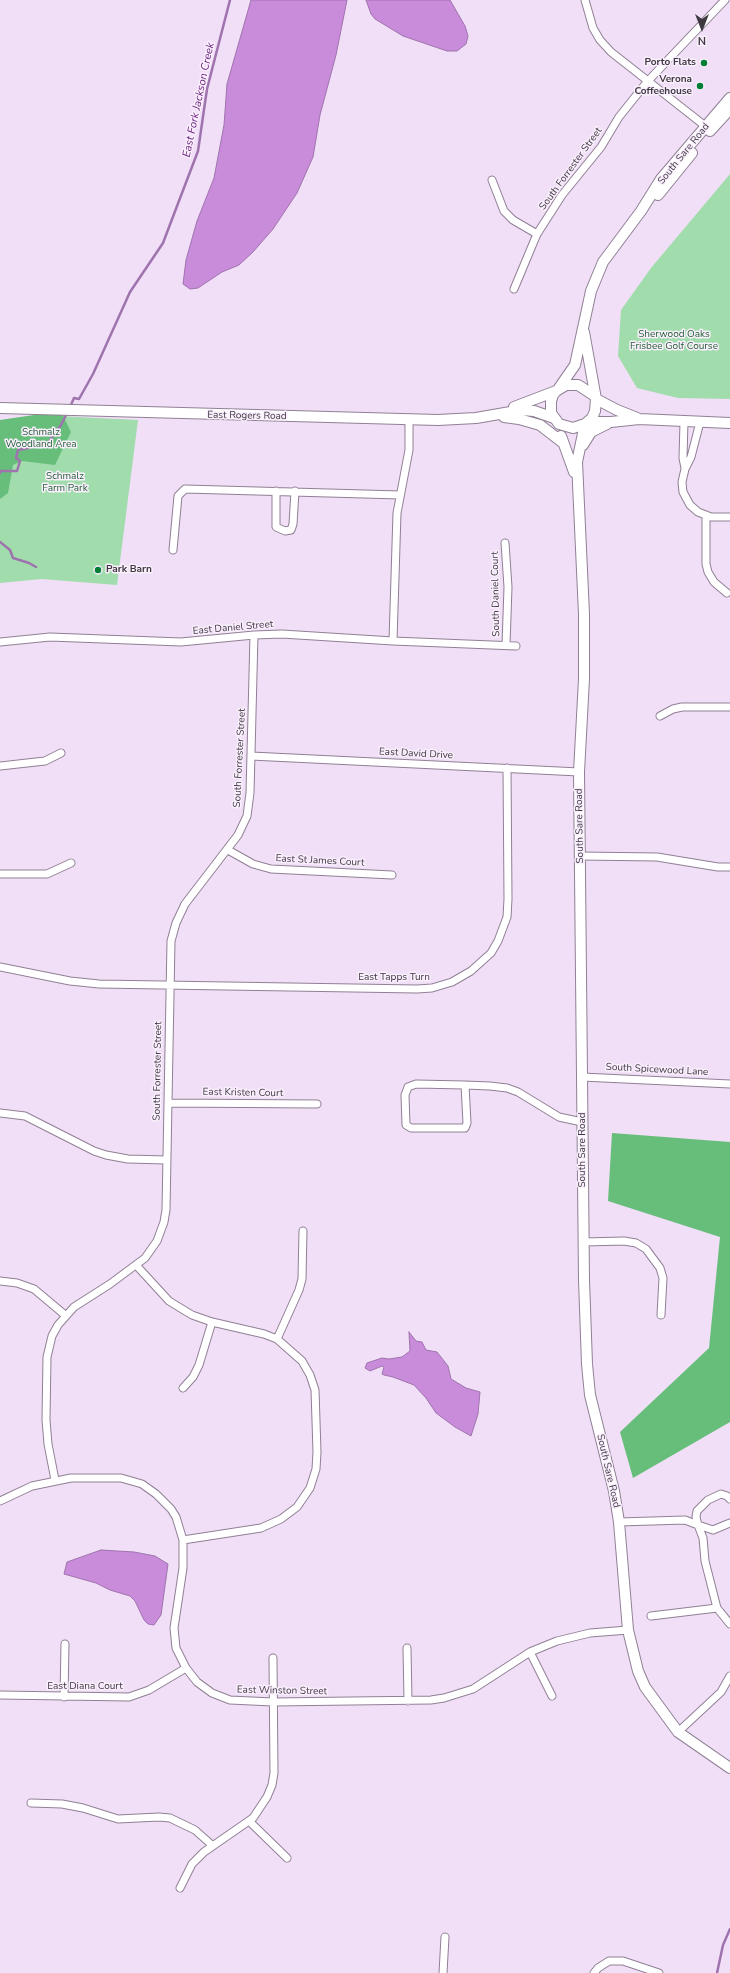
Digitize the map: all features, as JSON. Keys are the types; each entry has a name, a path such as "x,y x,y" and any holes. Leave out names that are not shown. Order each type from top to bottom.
{"main road":[{"name":"South Sare Road","path":"709,128 730,98"},
{"name":"South Sare Road","path":"558,389 575,365 590,291 603,262 641,211 661,179 709,128 730,109"},
{"name":"South Sare Road","path":"583,329 595,398"},
{"path":"639,419 615,410 595,398 578,385 566,385 558,389 551,401 551,413 556,420 566,427 572,428 586,423 639,419 730,423"},
{"name":"East Rogers Road","path":"493,415 558,389"},
{"path":"586,423 595,411 595,398"},
{"name":"East Rogers Road","path":"0,408 409,420 476,418 528,410 556,420"},
{"path":"476,418 519,418 545,428 562,442"},
{"name":"South Sare Road","path":"556,420 578,487"},
{"path":"578,456 591,432 611,422"},
{"name":"South Sare Road","path":"586,423 578,456 584,637 579,772 584,1242 587,1364 590,1395 614,1491 619,1522 628,1630 634,1657 645,1687 678,1732 730,1768"}],"street":[{"path":"586,0 593,28 600,40 611,52 647,82 709,128"},
{"name":"South Forrester Street","path":"514,290 537,234 562,195 601,147 619,117 647,82 725,0"},
{"path":"492,180 504,211 513,220 537,234"},
{"path":"393,641 397,513 409,450 409,420"},
{"path":"684,422 683,458 685,469"},
{"path":"700,422 691,457 685,469 682,482 686,498 694,509 706,515 730,518"},
{"path":"173,550 178,496 185,489 400,495"},
{"path":"276,491 276,527 284,532 291,530 293,524 295,491"},
{"path":"706,515 708,572 714,582 727,593"},
{"name":"South Daniel Court","path":"505,543 508,587 506,645"},
{"name":"East Daniel Street","path":"0,642 50,636 181,642 254,635 282,634 393,641 516,646"},
{"name":"South Forrester Street","path":"55,1480 46,1431 47,1357 52,1336 66,1315 74,1307 136,1265 152,1250 164,1222 166,1210 171,941 178,917 185,904 228,850 238,835 247,816 250,793 254,635"},
{"path":"660,716 673,709 682,707 730,707"},
{"path":"0,766 45,761 62,753"},
{"name":"East David Drive","path":"251,756 579,772"},
{"name":"East Tapps Turn","path":"0,967 83,984 417,989 443,985 466,975 490,953 500,935 507,917 507,768"},
{"name":"East St James Court","path":"228,850 253,864 271,869 392,875"},
{"path":"580,856 664,857 718,868 730,867"},
{"path":"0,874 40,875 53,872 71,863"},
{"name":"South Spicewood Lane","path":"582,1077 730,1084"},
{"path":"465,1085 467,1123 465,1128 411,1128 406,1125 405,1095 408,1087 416,1084 465,1085 507,1088 518,1092 559,1117 582,1122"},
{"name":"East Kristen Court","path":"168,1103 318,1104"},
{"path":"0,1113 25,1116 94,1151 106,1155 128,1159 166,1160"},
{"path":"276,1339 300,1290 302,1280 303,1231"},
{"path":"584,1242 624,1241 636,1243 646,1249 660,1268 663,1278 661,1315"},
{"path":"136,1265 156,1289 174,1304 192,1315 212,1322 264,1334 276,1339 302,1361 313,1382 316,1399 316,1469 310,1488 297,1507 274,1523 261,1528 183,1540"},
{"path":"0,1281 17,1283 34,1289 66,1315"},
{"path":"183,1388 194,1377 212,1322"},
{"name":"East Winston Street","path":"0,1501 32,1486 55,1480 111,1477 142,1484 156,1494 171,1509 179,1526 183,1540 183,1568 174,1628 176,1648 186,1668 204,1688 221,1697 239,1702 431,1700 464,1693 473,1689 530,1652 572,1636 628,1630"},
{"path":"730,1499 721,1494 708,1500 697,1511 696,1517 703,1538 705,1561 717,1608 730,1624"},
{"path":"619,1522 685,1520 713,1530 730,1524"},
{"path":"651,1616 717,1608"},
{"path":"64,1698 65,1644"},
{"path":"407,1648 408,1701"},
{"path":"530,1652 552,1696"},
{"path":"180,1888 192,1864 213,1846 249,1821 262,1807 272,1785 274,1773 273,1658"},
{"name":"East Diana Court","path":"0,1695 64,1698 120,1698 136,1696 186,1668"},
{"path":"678,1732 722,1692 730,1676"},
{"path":"31,1803 62,1804 83,1808 118,1819 159,1817 170,1818 195,1830 213,1846"},
{"path":"249,1821 288,1858"},
{"path":"442,1973 445,1937"},
{"path":"594,1973 598,1968 610,1961 623,1962 659,1973"}],"green space":[{"name":"Sherwood Oaks Frisbee Golf Course","path":"730,174 730,399 678,398 637,388 618,356 621,310 651,268"},
{"name":"Schmalz Woodland Area","path":"61,411 71,432 55,465 22,461 13,465 8,493 0,499 0,420"},
{"name":"Schmalz Farm Park","path":"37,415 138,420 117,585 42,579 0,583 0,443"},
{"path":"612,1133 730,1142 730,1422 633,1478 620,1432 709,1348 720,1237 608,1201"}],"shaded area":[{"path":"251,0 347,0 336,55 320,115 313,157 297,193 273,229 253,252 239,265 222,272 198,288 190,289 183,284 186,260 197,221 214,178 224,125 227,84"},
{"path":"366,0 450,0 465,26 468,36 466,44 457,51 447,51 403,36 375,19 371,14"},
{"path":"409,1332 416,1341 422,1342 426,1350 437,1352 448,1366 451,1379 466,1388 480,1392 478,1414 471,1436 455,1427 436,1413 426,1398 414,1385 382,1374 384,1367 382,1366 370,1371 365,1368 367,1363 382,1358 389,1359 402,1357 410,1351"},
{"path":"101,1550 134,1552 155,1556 168,1564 161,1615 154,1625 148,1624 144,1620 135,1601 130,1596 110,1590 96,1583 64,1574 67,1562"}],"waterway":[{"name":"East Fork Jackson Creek","path":"70,407 74,398 79,399 93,374 130,292 163,243 198,151 207,89 230,0"},
{"name":"East Fork Jackson Creek","path":"0,473 1,471 17,471 20,461 16,458 18,450 47,444 61,425 67,413"},
{"name":"East Fork Jackson Creek","path":"0,542 10,550 13,558 36,567"},
{"path":"717,1973 723,1945 730,1929"}],"place":[{"name":"Porto Flats","path":"704,63"},
{"name":"Verona Coffeehouse","path":"700,86"},
{"name":"Park Barn","path":"98,570"}]}
